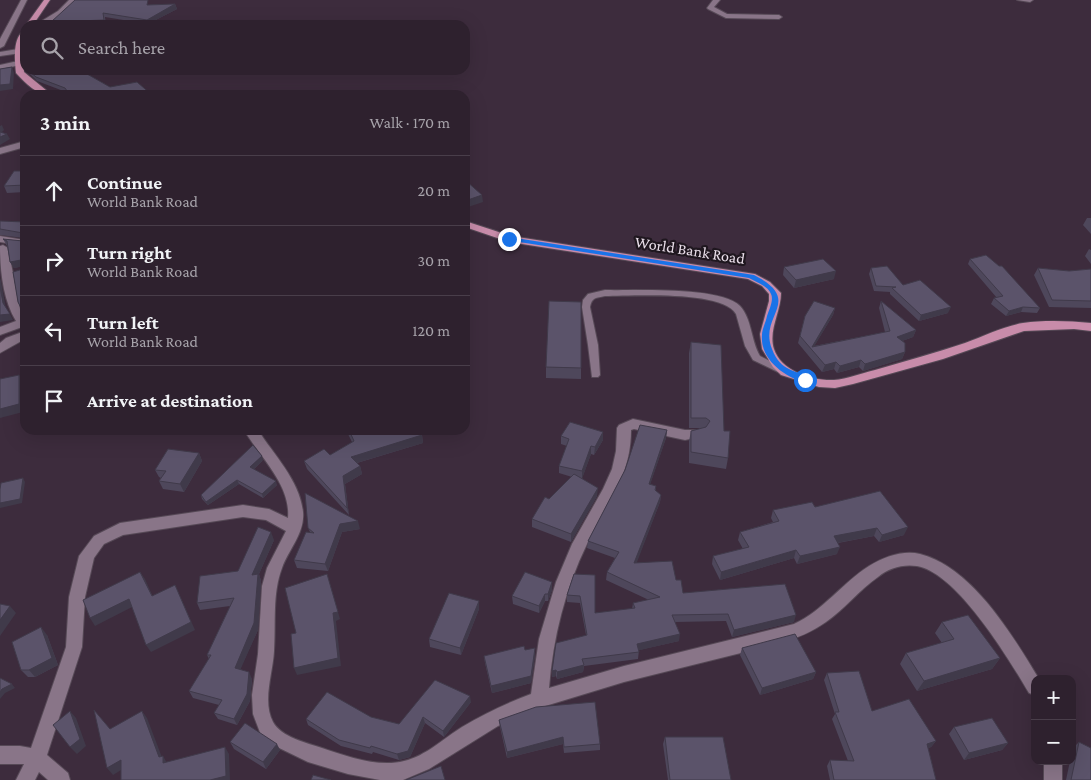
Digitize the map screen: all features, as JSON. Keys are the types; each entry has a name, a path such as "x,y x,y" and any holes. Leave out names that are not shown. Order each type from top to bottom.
{"main road":[{"path":"33,20 47,0"},
{"path":"20,46 18,51 20,73"},
{"path":"22,75 40,90"},
{"name":"World Bank Road","path":"470,226 509,239 751,276 766,284 774,293 775,301 766,334 768,349 777,364 785,372"},
{"path":"785,372 805,380 835,384 939,356 1023,327 1074,325 1091,327"}],"street":[{"path":"0,46 24,0"},
{"path":"46,20 60,12 73,0"},
{"path":"717,0 710,8 726,16 779,18"},
{"path":"1020,0 1030,0"},
{"path":"0,54 18,51"},
{"path":"0,67 18,64"},
{"path":"0,151 20,145"},
{"path":"20,243 1,245 14,309 20,320"},
{"path":"0,331 20,328"},
{"path":"0,349 20,331"},
{"path":"540,699 542,663 546,639 561,589 580,543 618,473 622,458 624,428 633,424 685,435 700,433"},
{"path":"254,435 280,474 295,504 296,516 294,528 272,576 265,666 261,685 261,710 269,732 284,743 326,759 394,772 410,769 467,733 540,699 796,630 818,619 884,564 902,558 920,560 934,565 946,572 964,589 1014,651 1031,680"},
{"path":"25,780 37,758 74,647 76,597 87,556 99,540 120,529 243,511 270,515 294,528"},
{"path":"0,755 16,753 37,758 61,780"},
{"path":"1053,765 1053,780"}],"lane":[{"path":"596,375 586,308 587,300 591,296 605,293 708,296 726,300 739,312 756,358 785,372"}],"building":[{"path":"75,0 148,0 147,5 175,4 147,20 103,13 104,20 53,20"},
{"path":"12,67 10,84 0,85 0,69"},
{"path":"34,75 89,75 110,87 137,82 146,90 66,90"},
{"path":"0,132 7,134 0,137"},
{"path":"14,171 20,171 20,185 4,186"},
{"path":"470,184 482,195 470,199"},
{"path":"0,221 20,222 20,232 0,229"},
{"path":"3,239 20,241 20,260 10,262 7,241"},
{"path":"986,255 999,266 1002,266 1040,308 1023,307 1009,311 994,298 1003,296 970,259"},
{"path":"823,259 836,271 796,280 784,267"},
{"path":"887,266 903,285 920,280 951,307 921,315 892,288 896,287 876,286 871,268"},
{"path":"1038,268 1069,271 1091,269 1091,301 1052,300"},
{"path":"20,270 20,306 18,302 13,272"},
{"path":"0,287 3,303 10,314 0,315"},
{"path":"549,301 581,302 581,368 546,367"},
{"path":"814,301 835,308 812,347 890,331 881,301 916,330 897,337 905,343 905,352 865,364 861,360 840,366 836,362 825,365 800,336 805,316"},
{"path":"691,342 721,345 724,431 730,431 728,458 691,452 691,431 706,427 710,421 706,418 691,418"},
{"path":"19,375 19,404 0,409 0,379"},
{"path":"570,422 603,432 595,447 591,446 582,471 559,466 569,439 561,436"},
{"path":"640,425 667,430 649,484 656,486 655,490 661,495 634,563 672,561 676,580 681,580 683,593 785,584 796,615 734,630 728,614 672,615 680,634 637,644 639,652 582,659 584,665 557,672 556,670 552,671 556,643 587,635 580,596 567,595 574,574 595,575 595,613 635,608 633,603 660,597 607,572 619,552 588,541 625,470"},
{"path":"351,435 422,435 351,457 360,466 343,476 347,508 304,461 324,449 330,455 354,441"},
{"path":"253,445 262,456 250,467 276,481 262,494 237,480 206,502 201,495"},
{"path":"168,449 199,453 180,484 159,481 166,471 155,470"},
{"path":"574,474 598,488 571,534 532,519 545,497 549,499"},
{"path":"23,478 20,499 0,503 1,483"},
{"path":"880,491 908,527 882,535 877,528 834,536 840,547 800,556 796,550 721,572 713,556 749,547 740,532 779,521 773,510 812,502 815,507"},
{"path":"305,493 358,521 340,524 325,564 294,560 306,532 314,533 308,528"},
{"path":"258,527 271,532 252,575 258,574 254,623 235,668 249,672 247,694 234,719 214,713 222,700 189,691 211,655 207,655 234,598 197,603 200,576 238,571"},
{"path":"140,572 152,596 175,585 191,622 146,645 129,599 90,618 83,600"},
{"path":"525,572 552,582 548,594 545,594 539,606 512,596"},
{"path":"327,574 338,612 333,613 338,658 294,668 291,634 296,633 285,588"},
{"path":"449,593 479,601 460,648 429,639"},
{"path":"0,604 10,606 0,620"},
{"path":"968,615 1000,658 924,681 906,653 954,639 942,622"},
{"path":"41,627 52,658 29,670 21,670 12,642"},
{"path":"795,634 816,672 762,688 742,648"},
{"path":"524,646 525,650 535,648 531,676 491,686 484,656"},
{"path":"859,671 872,711 909,699 936,741 927,744 936,780 834,780 830,760 854,761 835,712 839,712 827,673"},
{"path":"0,678 12,684 0,692"},
{"path":"435,680 470,696 443,731 423,717 408,751 397,754 371,746 370,748 339,740 306,719 327,692 371,717 399,724"},
{"path":"595,702 600,744 564,747 563,737 507,752 499,720 536,707"},
{"path":"94,710 110,729 142,711 159,757 163,756 163,763 225,747 226,776 210,780 121,780 121,760 107,768"},
{"path":"70,711 80,739 70,747 53,725"},
{"path":"992,718 1008,743 969,753 954,727"},
{"path":"245,723 277,744 263,762 230,742"},
{"path":"665,737 723,737 731,780 670,780"},
{"path":"1079,742 1091,748 1091,780 1071,780 1074,765 1076,765"},
{"path":"441,766 445,780 406,780"},
{"path":"313,775 331,780 311,780"}],"route":[{"path":"509,239 751,276 766,284 774,293 775,301 766,334 768,349 777,364 785,372 805,380"}]}
